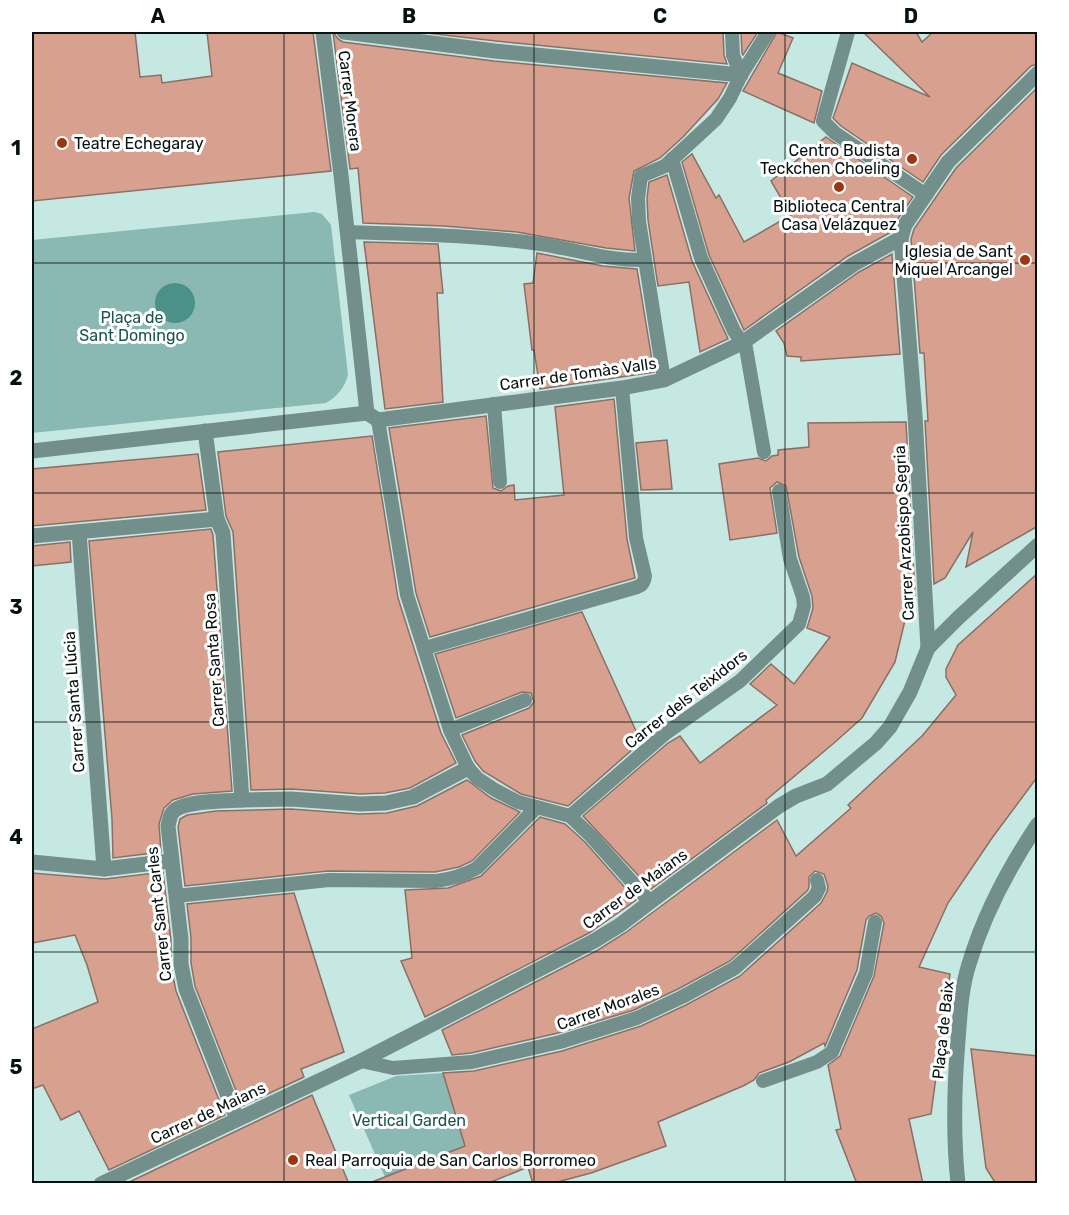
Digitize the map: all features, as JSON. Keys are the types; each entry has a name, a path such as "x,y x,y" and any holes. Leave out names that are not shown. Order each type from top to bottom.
{"street":[{"name":"Carrer Morera","path":"323,32 347,232"},
{"path":"344,32 495,51 741,75"},
{"path":"901,238 905,225 948,162 1038,73"},
{"path":"32,451 204,431 372,417 347,232"},
{"name":"Carrer de Tomàs Valls","path":"372,417 622,388 664,380 742,343 854,264 901,238"},
{"name":"Carrer Arzobispo Segria","path":"901,238 915,415 928,648"},
{"name":"Carrer Santa Rosa","path":"204,431 216,519 223,533 242,800"},
{"path":"32,536 216,519"},
{"name":"Carrer Santa Llúcia","path":"79,532 104,869"},
{"name":"Carrer de Maians","path":"101,1184 361,1061 621,926 779,806 796,796 827,784 861,758 890,727 910,693 928,648 1038,545"},
{"path":"242,800 291,799 360,804 386,803 413,797 468,768"},
{"name":"Carrer Sant Carles","path":"237,1119 186,989 181,964 168,826 173,812 179,807 188,804 242,800"},
{"name":"Plaça de Baix","path":"958,1184 955,1073 964,987 969,964 988,913 1011,867 1038,824"},
{"path":"32,862 104,869 171,861"}],"lane":[{"path":"732,32 733,55 741,75"},
{"path":"664,380 639,221 638,198 641,176 659,169 672,159 716,118 768,32"},
{"path":"848,32 824,121 835,133 926,195"},
{"path":"672,159 701,258 734,331 746,348 764,452"},
{"path":"347,232 540,244 619,259 644,260"},
{"path":"425,648 641,586 645,582 636,538 622,388"},
{"path":"494,404 500,482"},
{"path":"372,417 407,595 450,730 468,768 477,778 495,790 536,808 570,816 650,902"},
{"name":"Carrer dels Teixidors","path":"570,816 666,733 740,681 799,624 804,606 803,597 790,559 778,491"},
{"path":"450,730 525,700"},
{"path":"176,896 329,880 436,881 451,879 477,867 536,808"},
{"name":"Carrer Morales","path":"361,1061 393,1068 472,1062 542,1047 637,1018 735,968 815,896 819,888 817,880"},
{"path":"763,1081 817,1062 832,1052 866,973 875,922"}],"green space":[{"name":"Plaça de Sant Domingo","path":"314,212 322,214 331,225 348,375 334,398 326,403 32,433 32,240"},
{"name":"Vertical Garden","path":"443,1073 465,1146 385,1177 349,1095 396,1076"}],"shaded area":[{"path":"175,283 189,289 195,303 189,317 175,323 161,317 155,303 161,289"}],"building":[{"path":"32,32 135,32 140,77 161,75 162,83 212,76 207,32 313,32 331,171 32,201"},
{"path":"333,32 343,42 494,61 727,83 718,99 683,137 660,158 634,171 629,198 635,251 517,232 363,223 358,168 350,169"},
{"path":"418,32 723,32 724,55 727,64 496,41"},
{"path":"741,32 758,32 743,55 742,53"},
{"path":"777,32 793,38 778,73 822,91 814,123 743,91"},
{"path":"863,32 916,32 922,42 933,32 1038,32 1038,64 1031,66 941,155 923,182 841,126 833,118 852,63 930,97"},
{"path":"1038,87 1038,526 966,567 973,532 945,578 934,584 925,421 928,421 924,353 920,353 911,239 914,229 956,168"},
{"path":"826,137 913,197 897,220 893,231 848,256 744,330 709,255 682,162 692,154 716,198 719,195 744,242 791,215 771,181"},
{"path":"667,175 692,261 728,339 700,352 689,282 658,286 647,198 649,182"},
{"path":"364,242 438,244 443,293 437,293 443,402 385,409"},
{"path":"537,253 603,266 637,269 654,372 540,389 534,350 532,350 524,284 533,283"},
{"path":"892,254 900,354 801,361 801,357 787,356 784,343 776,331 859,272"},
{"path":"614,399 627,539 635,578 430,637 416,593 389,428 486,416 493,488 501,491 514,485 515,500 564,495 555,407"},
{"path":"906,422 915,595 912,595 908,608 895,662 862,718 766,800 767,803 651,889 583,816 668,743 680,736 700,763 777,705 750,684 771,664 794,684 830,637 807,628 813,608 812,596 799,557 786,486 777,482 770,488 777,533 730,540 719,464 758,458 766,461 778,455 778,450 809,447 808,423"},
{"path":"372,436 398,598 441,733 456,763 410,788 385,793 360,794 292,789 251,790 233,532 226,516 218,452"},
{"path":"667,440 672,489 641,490 636,443"},
{"path":"198,454 206,510 32,526 32,469"},
{"path":"211,529 232,791 193,794 173,800 164,808 159,824 161,852 113,858 112,819 89,541"},
{"path":"70,542 71,562 32,566 32,546"},
{"path":"1038,573 1038,776 948,903 919,967 950,974 931,1114 909,1119 923,1184 857,1184 836,1130 841,1129 828,1065 840,1056 874,976 884,923 881,916 876,913 866,920 857,970 825,1046 824,1043 789,1062 759,1073 754,1080 743,1086 658,1122 666,1146 591,1173 550,1184 533,1184 528,1167 486,1184 373,1184 372,1182 465,1146 443,1073 474,1071 562,1051 641,1026 740,976 821,903 828,886 824,874 815,871 809,877 808,890 730,961 634,1010 558,1033 471,1053 452,1055 442,1030 598,950 625,933 777,820 796,856 851,808 848,805 922,736 956,695 946,677 946,669 958,645"},
{"path":"582,612 641,742 568,806 521,794 483,771 475,761 462,735 529,708 534,702 531,693 522,692 456,718 435,654"},
{"path":"467,780 491,798 520,812 472,861 459,867 435,872 328,871 185,886 178,827 180,819 187,815 216,811 291,809 359,814 387,813 417,806"},
{"path":"540,817 565,824 585,842 636,900 589,933 425,1017 401,961 412,958 405,890 448,888 481,876"},
{"path":"163,872 171,940 171,966 176,991 225,1115 109,1170 79,1111 61,1120 43,1085 32,1089 32,1029 98,1002 75,935 32,943 32,873 105,879"},
{"path":"294,893 344,1052 301,1069 304,1077 242,1106 195,986 187,904"},
{"path":"971,1049 1038,1056 1038,1184 996,1184 986,1168"},
{"path":"312,1095 349,1184 125,1184"}],"place":[{"name":"Teatre Echegaray","path":"62,143"},
{"name":"Centro Budista Teckchen Choeling","path":"912,159"},
{"name":"Biblioteca Central Casa Velázquez","path":"839,187"},
{"name":"Iglesia de Sant Miquel Arcangel","path":"1025,260"},
{"name":"Real Parroquia de San Carlos Borromeo","path":"293,1160"}]}
